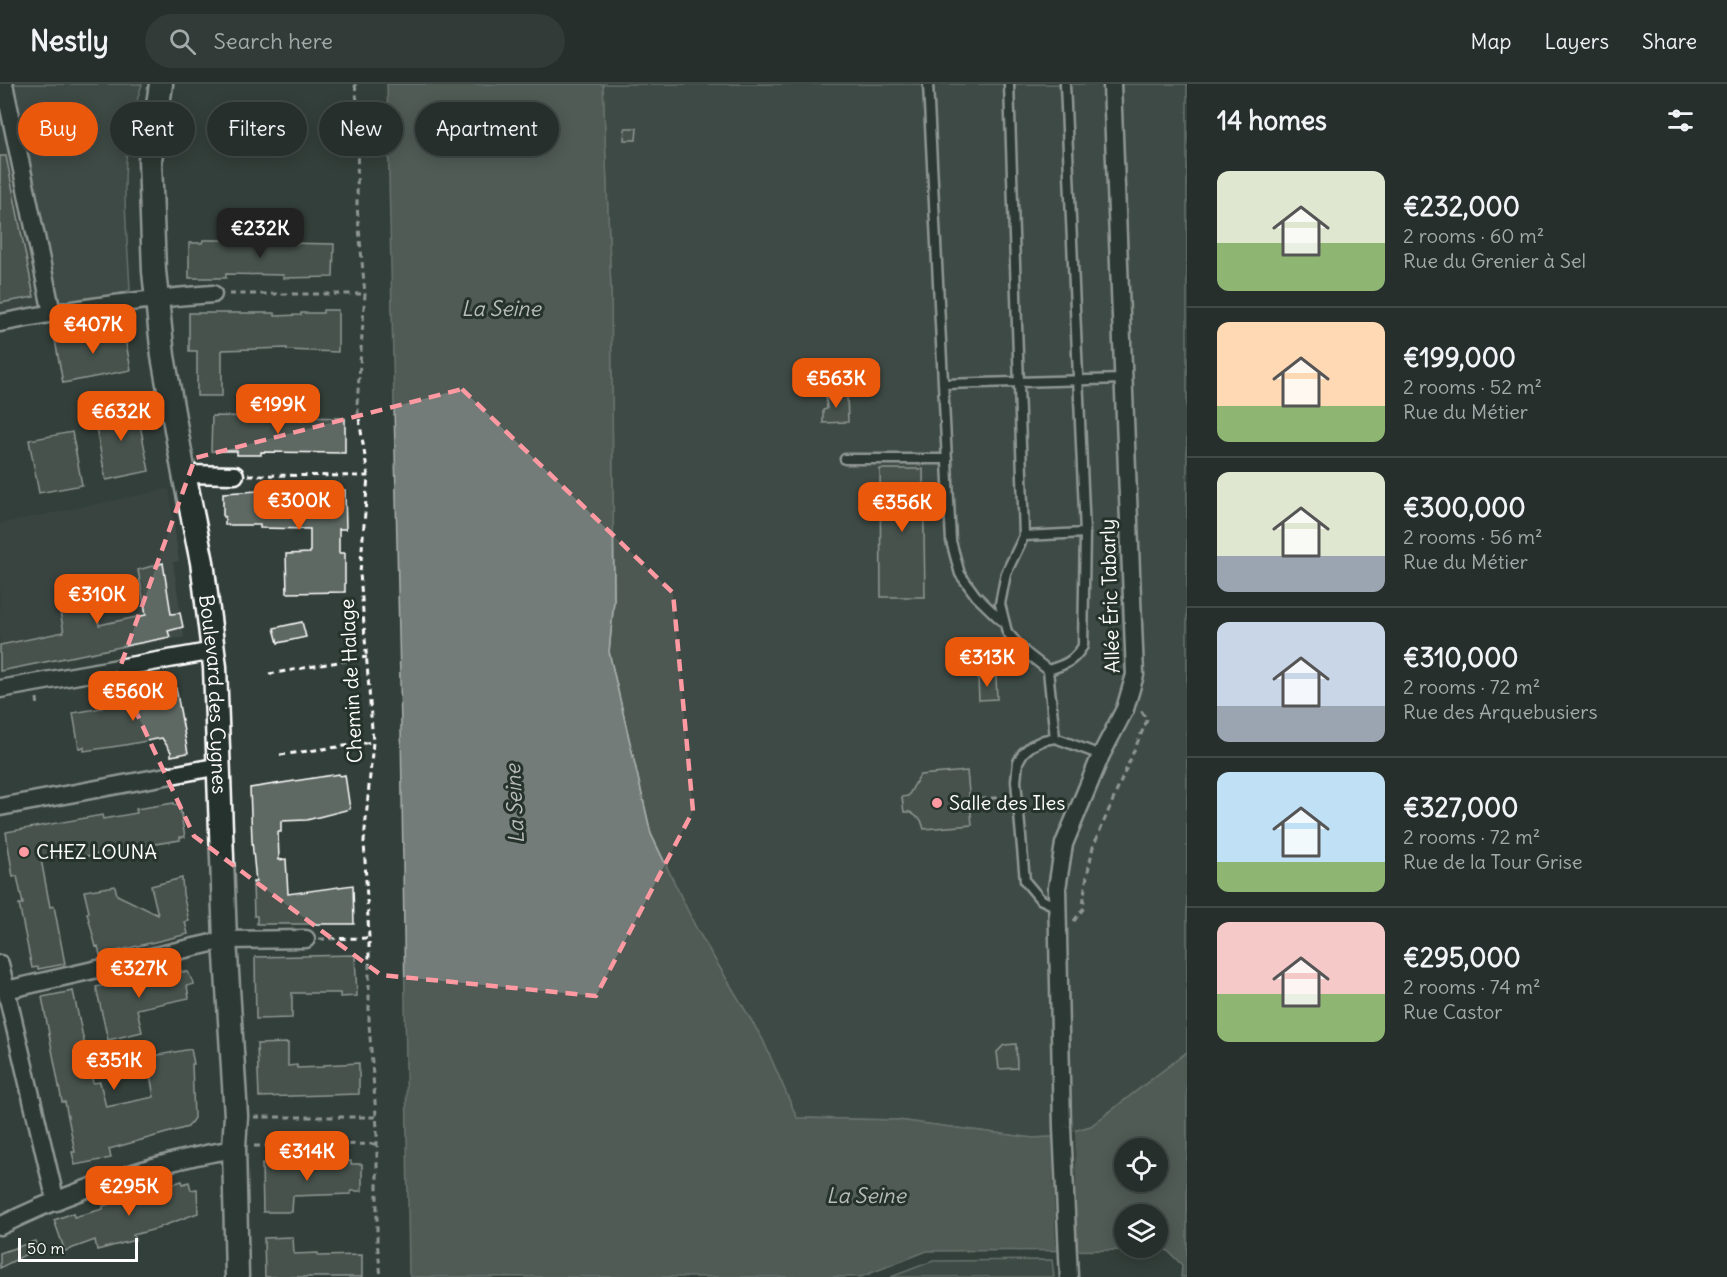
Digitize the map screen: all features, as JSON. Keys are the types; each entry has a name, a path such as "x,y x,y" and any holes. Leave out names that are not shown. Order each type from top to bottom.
{"main road":[{"name":"Boulevard des Cygnes","path":"159,102 161,84"},
{"name":"Boulevard des Cygnes","path":"164,102 171,84"},
{"name":"Boulevard des Cygnes","path":"151,156 157,298 163,356 202,562 214,651 225,940 236,1116 234,1149 237,1277"}],"street":[{"path":"4,84 52,313"},
{"name":"Allée Éric Tabarly","path":"1069,1277 1062,1127 1057,888 1064,844 1101,755 1125,709 1136,675 1112,84"},
{"path":"0,323 157,298 213,294"},
{"path":"184,474 235,475"},
{"path":"0,689 214,651"},
{"path":"0,807 220,766"},
{"path":"6,990 225,940 306,939"},
{"path":"0,964 56,1202"},
{"path":"0,1226 56,1202 146,1169 234,1149"}],"lane":[{"path":"928,84 951,542 960,574 976,596 1005,624"},
{"path":"1010,84 1024,536 1005,573 1000,604 1007,632 1025,652 1048,670 1055,738"},
{"path":"1048,670 1068,664 1077,657 1083,646 1085,533 1065,84"},
{"path":"943,384 1078,379 1124,380"},
{"path":"844,459 947,459"},
{"path":"1024,536 1085,533"},
{"path":"1057,907 1040,899 1025,881 1016,781 1018,762 1030,746 1055,738 1101,755"}],"path":[{"name":"Chemin de Halage","path":"355,84 358,111 357,206 365,294 357,405 368,476 360,573 373,742 364,841 369,938 369,1024 376,1117 377,1241 381,1277"},
{"path":"213,294 365,294"},
{"path":"235,475 368,476"},
{"path":"269,674 367,657"},
{"path":"1068,928 1083,909 1085,886 1094,847 1147,720 1130,694"},
{"path":"280,755 373,742"},
{"path":"970,800 1017,796"},
{"path":"306,939 369,938"},
{"path":"236,1116 376,1117"},
{"path":"234,1149 376,1144"}],"highlighted area":[{"path":"462,389 673,593 693,811 596,996 381,975 194,836 118,673 195,458"}],"shaded area":[{"path":"12,84 142,84 137,102 110,102 110,156 126,156 125,197 130,290 110,297 53,307 25,156 98,156 98,102 18,102 18,117"},
{"path":"603,84 1187,84 1187,1052 1091,1126 1052,1137 1033,1138 898,1120 797,1118 763,1040 696,928 651,834 609,652 614,600 611,292"},
{"path":"0,92 50,305 0,315"},
{"path":"169,489 179,561 173,562 184,637 0,671 0,524"},
{"path":"1052,1260 1054,1277 891,1277 933,1261"}],"water":[{"name":"La Seine","path":"387,84 603,84 611,292 614,600 609,652 651,834 696,928 763,1040 797,1118 898,1120 1033,1138 1052,1137 1091,1126 1187,1052 1187,1277 1181,1277 1182,1265 1168,1251 1168,1204 1114,1204 1114,1250 927,1251 861,1277 411,1277 409,1274 401,726 389,156 403,156 403,102 387,102"}],"pier":[{"path":"1075,1130 1077,1250 1056,1250 1052,1137"}],"building":[{"path":"625,128 637,128 636,140 624,140"},
{"path":"0,156 6,156 34,297 0,303"},
{"path":"203,240 284,240 284,243 334,244 333,277 283,278 283,275 226,274 226,278 189,278 189,243 202,243"},
{"path":"323,310 338,310 338,352 287,350 287,348 222,350 222,396 197,396 197,351 189,351 189,313 275,313 275,316 323,313"},
{"path":"123,327 131,370 63,383 55,340"},
{"path":"826,395 847,395 848,422 823,423 823,410 827,409"},
{"path":"136,404 149,471 106,480 93,412"},
{"path":"212,416 302,420 302,417 345,418 345,453 261,452 261,455 237,455 237,451 211,451"},
{"path":"72,432 82,485 39,493 29,440"},
{"path":"880,469 923,469 925,597 881,597"},
{"path":"260,487 281,487 282,490 345,490 346,529 339,529 339,553 345,553 345,592 287,593 286,554 310,553 310,529 225,525 223,493 259,491"},
{"path":"163,563 171,614 180,613 183,627 168,631 170,637 0,671 0,645 64,632 56,592 91,585 99,625 146,615 138,570"},
{"path":"302,622 306,637 278,643 274,628"},
{"path":"996,677 997,699 979,700 978,678"},
{"path":"176,688 188,753 171,756 162,738 84,751 84,747 79,748 73,713 102,708 100,702"},
{"name":"Salle des Iles","path":"967,771 972,825 924,829 921,820 910,812 904,812 902,797 908,796 920,775"},
{"path":"339,774 340,776 345,775 350,809 307,820 281,821 281,832 278,832 279,860 286,859 288,894 353,885 354,924 257,924 257,916 254,916 253,882 256,882 250,788"},
{"path":"174,803 174,805 179,804 185,837 180,837 180,840 143,846 143,851 115,856 114,851 72,859 71,854 41,859 50,907 54,906 65,964 32,968 19,904 23,904 17,876 13,877 6,832 102,815 103,819 137,813 136,809"},
{"path":"182,878 189,921 185,922 188,934 100,955 87,913 89,912 84,891 115,886 117,895 158,915 151,886"},
{"path":"355,955 357,996 340,997 340,993 292,993 292,1018 256,1019 255,957"},
{"path":"180,968 181,972 188,972 194,984 187,986 189,998 137,1009 142,1032 108,1040 96,987"},
{"path":"73,991 93,1083 100,1082 106,1107 154,1097 147,1057 191,1049 194,1064 192,1064 194,1118 188,1127 109,1149 111,1158 75,1165 72,1152 75,1152 65,1102 62,1102 42,997"},
{"path":"288,1043 288,1066 323,1067 323,1065 359,1063 359,1094 259,1097 257,1044"},
{"path":"1016,1044 1017,1068 999,1069 997,1052 1004,1045"},
{"path":"351,1161 351,1164 362,1164 362,1191 351,1191 351,1194 293,1196 292,1212 263,1212 262,1164"},
{"path":"182,1181 183,1184 189,1182 191,1190 197,1189 198,1213 160,1228 133,1235 135,1240 97,1250 95,1240 65,1251 54,1220 73,1213 74,1217 103,1209 103,1206"},
{"path":"293,1237 294,1254 362,1255 362,1277 265,1277 264,1238"},
{"path":"35,1241 38,1248 0,1268 0,1253"}],"place":[{"name":"Salle des Iles","path":"937,803"},
{"name":"CHEZ LOUNA","path":"24,852"}]}
